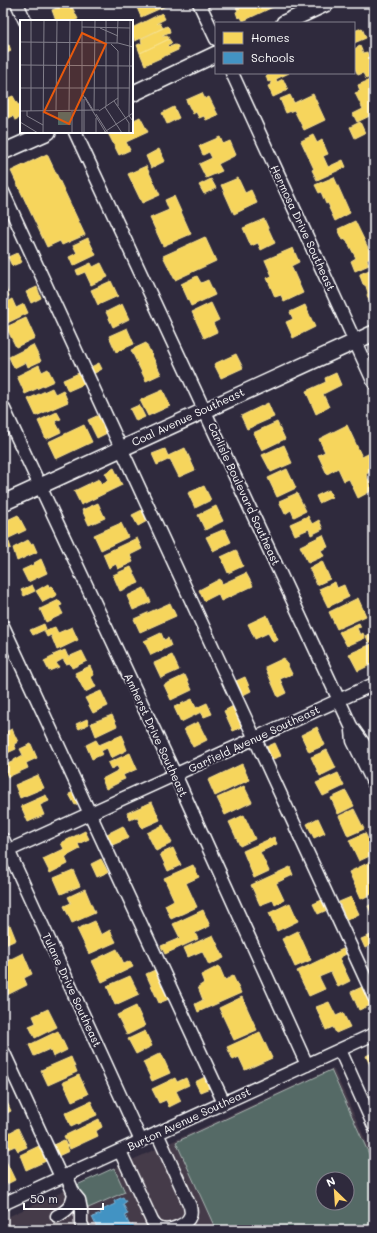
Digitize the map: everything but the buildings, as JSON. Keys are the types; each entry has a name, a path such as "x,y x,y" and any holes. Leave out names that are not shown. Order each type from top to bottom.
{"main road":[{"path":"286,22 327,3"},
{"path":"133,94 215,54"},
{"path":"3,152 46,133"},
{"name":"Coal Avenue Southeast","path":"3,503 374,333"}],"street":[{"path":"17,3 25,20"},
{"path":"199,3 215,37"},
{"name":"Hermosa Drive Southeast","path":"232,74 374,383"},
{"name":"Carlisle Boulevard Southeast","path":"76,133 351,726 374,758"},
{"path":"3,192 374,997"},
{"name":"Amherst Drive Southeast","path":"3,407 175,775 307,1065"},
{"path":"3,626 224,1103"},
{"name":"Garfield Avenue Southeast","path":"6,852 374,684"},
{"name":"Carlisle Boulevard Southeast","path":"351,726 353,741 370,771 374,784"},
{"name":"Tulane Drive Southeast","path":"3,839 6,852 141,1141"},
{"name":"Burton Avenue Southeast","path":"3,1204 374,1034"},
{"path":"340,1050 374,1126"},
{"path":"3,1051 64,1176 79,1200 81,1223 84,1230"},
{"path":"120,1151 155,1225 165,1230 184,1223 191,1215 190,1206 157,1133"},
{"path":"57,1216 69,1208 74,1194"}],"shaded area":[{"path":"333,1068 374,1159 374,1230 4,1230 3,1219"}],"green space":[{"path":"331,1070 374,1165 374,1230 216,1230 176,1142"},
{"path":"114,1168 125,1192 86,1209 84,1200 77,1185"}]}
